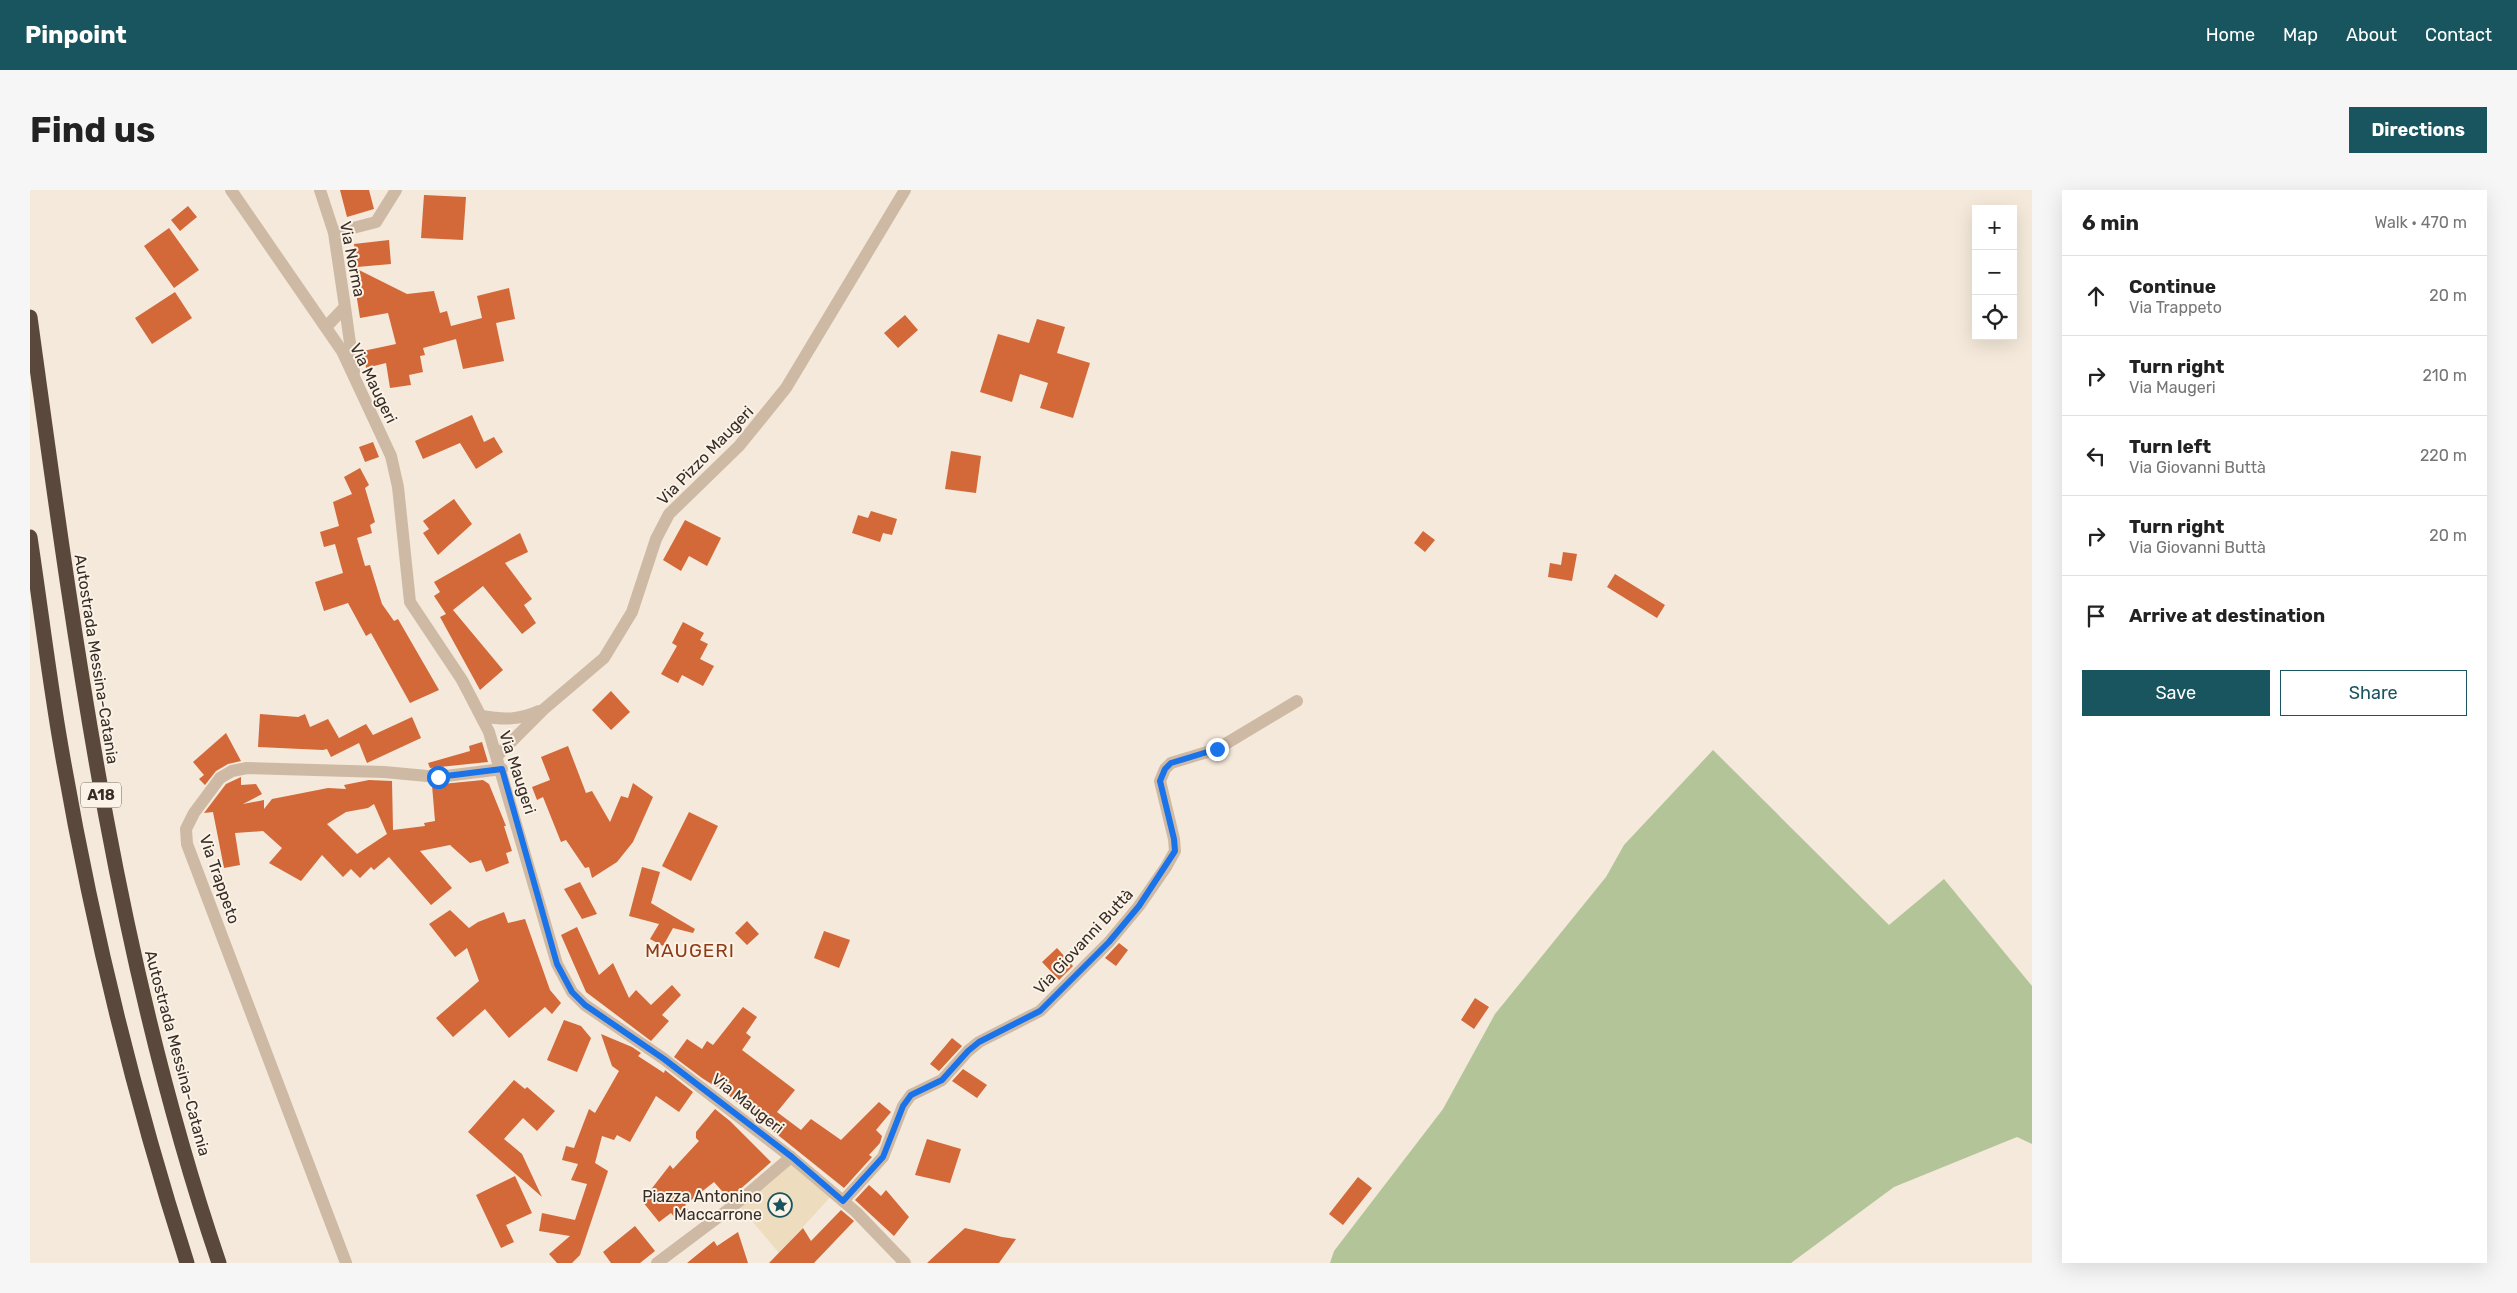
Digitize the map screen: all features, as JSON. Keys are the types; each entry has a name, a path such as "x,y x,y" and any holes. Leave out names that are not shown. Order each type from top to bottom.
{"highway":[{"name":"Autostrada Messina-Catania","path":"30,317 90,732 116,874 149,1021 219,1263"},
{"name":"A18","path":"30,537 59,736 87,880 123,1036 187,1263"}],"street":[{"name":"Via Maugeri","path":"231,190 326,327 354,372 390,456 398,487 410,602 441,647 482,716 498,755 557,964 572,992 585,1005 664,1059 792,1157 843,1201 905,1263"},
{"name":"Via Norma","path":"320,190 334,233 345,307 326,327"},
{"path":"334,233 376,222 396,190"},
{"name":"Via Pizzo Maugeri","path":"498,755 544,710 604,658 632,612 656,539 669,514 739,446 786,388 905,190"},
{"path":"345,307 354,372"},
{"name":"Via Giovanni Buttà","path":"843,1201 883,1157 903,1106 911,1095 942,1080 968,1051 979,1042 1040,1011 1109,942 1139,906 1175,851 1174,839 1160,781 1165,769 1171,763 1217,749 1297,701"},
{"path":"482,716 510,720 524,718 544,710"},
{"name":"Via Trappeto","path":"346,1263 187,844 186,829 194,813 220,778 232,771 248,768 384,772 438,777 502,769"},
{"path":"657,1263 737,1203 792,1157"}],"green space":[{"path":"1713,750 1889,925 1944,879 2032,986 2032,1144 2017,1137 1894,1187 1791,1263 1330,1263 1334,1251 1443,1109 1495,1014 1606,877 1624,845"}],"shaded area":[{"name":"Piazza Antonino Maccarrone","path":"791,1157 834,1193 779,1253 737,1203"}],"building":[{"path":"340,190 369,190 374,209 347,217"},
{"path":"424,195 466,197 463,240 421,238"},
{"path":"188,206 197,217 180,231 171,220"},
{"path":"169,228 199,270 174,288 144,246"},
{"path":"389,240 391,264 357,267 354,244"},
{"path":"357,269 407,294 434,291 440,313 447,311 451,326 482,318 477,296 509,288 515,319 496,323 504,361 463,369 456,339 423,348 425,355 420,356 423,372 409,375 411,385 390,388 386,363 366,368 363,351 396,344 388,313 360,318 355,286 359,285"},
{"path":"175,292 192,318 152,344 135,318"},
{"path":"905,315 918,330 898,348 884,333"},
{"path":"1037,319 1065,327 1057,353 1090,363 1073,418 1040,408 1048,383 1020,374 1012,402 980,392 998,334 1029,343"},
{"path":"472,415 484,442 494,437 503,452 476,469 460,443 423,459 415,441"},
{"path":"373,442 379,457 365,462 359,447"},
{"path":"951,451 981,456 976,493 945,489"},
{"path":"360,468 369,485 365,488 375,522 370,525 372,533 357,538 365,566 370,565 382,604 394,621 398,619 439,690 410,703 371,633 366,636 348,603 324,611 315,582 343,573 335,544 324,547 320,532 339,526 333,502 352,494 344,477"},
{"path":"454,499 472,524 438,555 423,533 429,529 423,521"},
{"path":"871,511 897,519 892,535 883,533 880,542 852,533 858,515 868,518"},
{"path":"685,520 721,538 707,566 689,556 681,571 663,560"},
{"path":"1423,531 1435,540 1425,552 1414,543"},
{"path":"520,533 528,552 505,563 532,599 524,605 536,623 522,634 483,586 453,610 503,670 480,690 440,617 446,614 434,596 440,592 434,582"},
{"path":"1563,552 1577,554 1572,581 1548,577 1550,563 1561,565"},
{"path":"1615,574 1665,605 1657,618 1607,587"},
{"path":"683,622 704,633 700,640 708,644 700,659 714,666 703,686 682,675 678,683 661,674 677,646 672,643"},
{"path":"611,691 630,712 611,730 592,710"},
{"path":"260,714 298,717 305,714 310,727 328,719 339,738 366,724 373,735 412,717 421,738 367,763 359,743 331,757 327,749 258,747"},
{"path":"226,733 241,761 228,764 216,771 205,785 199,779 204,775 193,762"},
{"path":"482,742 488,762 430,768 428,763 470,751 469,746"},
{"path":"568,746 586,793 592,791 610,822 621,796 628,798 633,783 653,797 633,842 617,862 592,878 589,867 585,868 566,840 561,842 543,797 537,800 532,787 550,780 541,757"},
{"path":"241,777 241,785 256,784 262,794 243,804 264,800 264,809 272,799 328,788 346,789 344,785 369,780 392,781 393,830 425,826 424,823 435,821 432,785 483,780 489,784 506,826 504,826 512,851 506,853 509,863 486,872 481,860 470,863 450,845 420,851 452,888 431,905 389,857 374,870 371,867 360,878 351,869 343,877 322,855 301,881 269,863 282,848 263,831 235,833 240,865 224,868 213,812 204,813 226,784","holes":["374,804 387,834 357,854 327,824 346,812 368,808"]},
{"path":"689,812 718,826 691,881 662,866"},
{"path":"642,867 660,872 651,903 695,929 693,933 673,928 663,946 650,939 659,924 629,916"},
{"path":"580,882 597,914 582,919 564,889"},
{"path":"450,910 469,928 478,922 504,912 508,923 525,919 550,990 561,1003 552,1014 545,1007 509,1038 485,1009 453,1037 436,1018 479,981 467,948 455,957 429,924"},
{"path":"747,921 759,934 747,945 735,933"},
{"path":"577,927 599,975 613,963 629,998 636,990 651,1005 672,985 681,995 662,1015 669,1021 651,1041 586,992 561,935"},
{"path":"824,931 850,940 839,968 814,958"},
{"path":"1119,943 1128,950 1116,966 1105,958"},
{"path":"1057,948 1073,966 1059,980 1042,962"},
{"path":"1475,998 1489,1007 1474,1029 1461,1020"},
{"path":"743,1007 757,1017 746,1033 751,1037 742,1050 795,1090 777,1112 801,1130 811,1119 841,1140 879,1102 891,1112 876,1130 882,1136 880,1143 869,1155 872,1157 844,1188 717,1086 702,1078 674,1057 687,1039 702,1049 707,1041 713,1045"},
{"path":"564,1020 581,1026 591,1038 577,1072 547,1060"},
{"path":"601,1034 632,1047 641,1053 638,1056 664,1073 665,1070 693,1092 679,1112 656,1096 630,1142 617,1135 614,1140 602,1136 595,1163 608,1171 580,1255 572,1263 557,1263 549,1254 570,1236 539,1231 542,1213 575,1220 587,1184 571,1180 578,1164 562,1160 566,1146 574,1148 589,1109 595,1113 619,1071 612,1066"},
{"path":"952,1038 962,1046 939,1071 930,1064"},
{"path":"963,1069 987,1085 977,1098 952,1081"},
{"path":"514,1080 525,1089 527,1087 555,1111 537,1131 523,1118 504,1139 522,1154 542,1197 468,1132"},
{"path":"715,1109 730,1121 771,1162 729,1199 714,1182 685,1205 688,1210 676,1219 671,1213 659,1222 642,1201 670,1165 673,1169 699,1141 696,1138 696,1132"},
{"path":"927,1139 961,1149 950,1183 915,1175"},
{"path":"515,1176 532,1213 506,1225 514,1242 501,1248 476,1195"},
{"path":"1358,1177 1372,1188 1343,1225 1329,1214"},
{"path":"869,1185 881,1196 886,1190 909,1217 894,1236 855,1200"},
{"path":"841,1210 854,1221 814,1263 769,1263 803,1228 811,1241"},
{"path":"635,1226 655,1251 640,1263 611,1263 603,1252"},
{"path":"965,1228 1016,1239 999,1263 927,1263"},
{"path":"738,1232 748,1263 687,1263 714,1241 717,1246"}],"place":[{"name":"Piazza Antonino Maccarrone","path":"780,1205"}],"district":[{"name":"MAUGERI","path":"690,950"}],"route":[{"path":"438,777 470,775 502,769 557,964 564,981 572,992 585,1005 664,1059 792,1157 843,1201 883,1157 897,1126 903,1106 911,1095 942,1080 968,1051 979,1042 1040,1011 1109,942 1139,906 1175,851 1174,839 1160,781 1165,769 1171,763 1217,749"}]}
